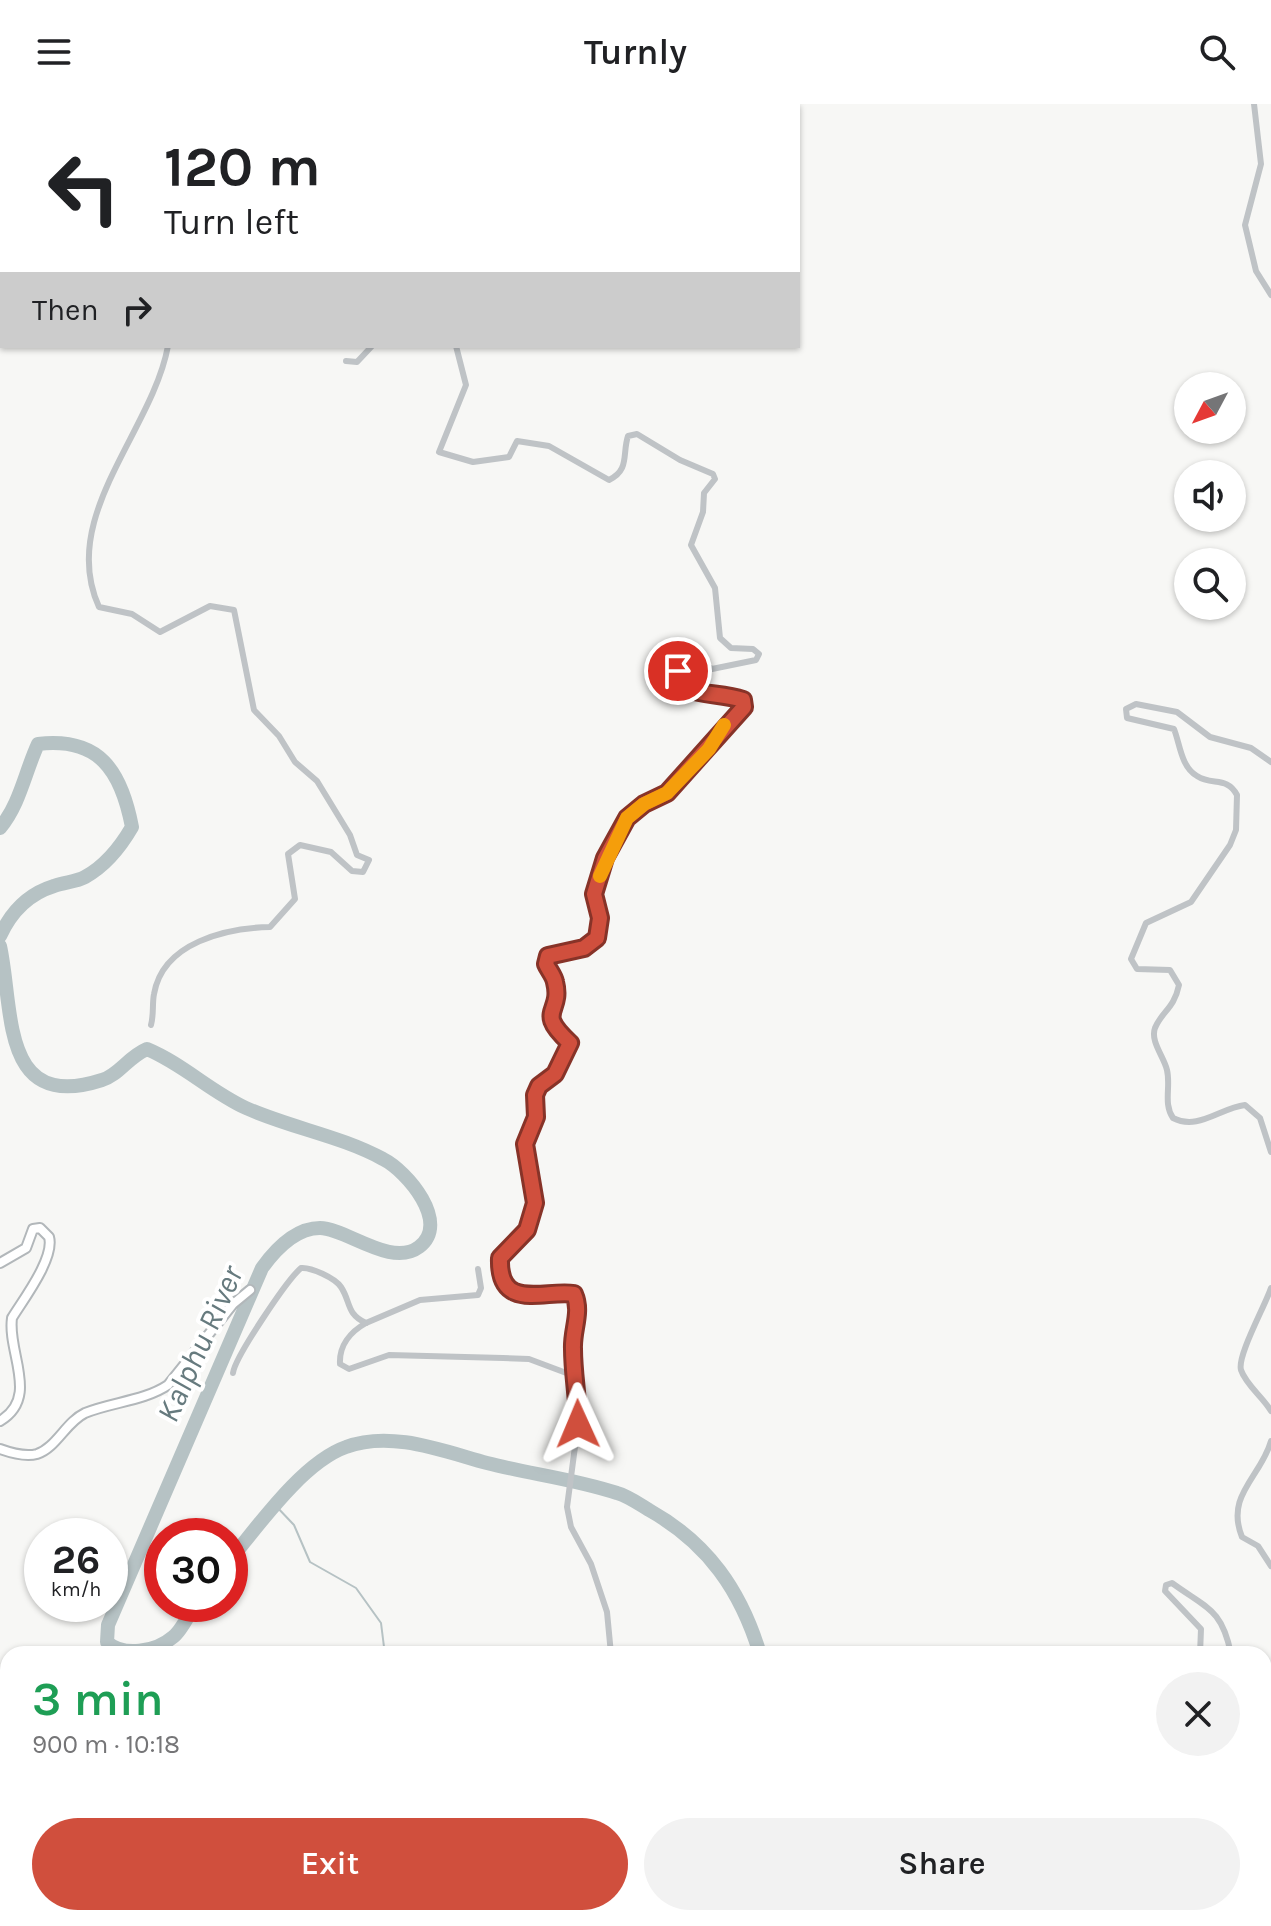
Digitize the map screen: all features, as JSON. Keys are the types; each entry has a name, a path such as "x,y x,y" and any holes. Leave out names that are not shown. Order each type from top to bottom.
{"street":[{"path":"1254,104 1261,164 1245,225 1256,271 1271,295"},
{"path":"151,1025 154,994 179,952 239,928 270,927 295,899 288,854 300,845 331,852 352,871 363,872 369,860 357,855 350,835 317,781 295,762 279,736 254,710 234,610 210,606 160,632 132,614 99,607 90,586 88,547 101,504 164,372 168,348"},
{"path":"346,361 357,362 370,348"},
{"path":"457,348 466,385 439,452 473,462 509,457 517,441 549,446 609,480 619,475 625,464 628,436 637,434 680,460 713,474 715,479 704,493 703,512 691,545 715,588 720,638 731,648 753,649 759,654 756,660 712,669 693,659 686,659 678,671 686,689 705,695 732,696 743,700 744,707 667,793 644,804 627,818 605,858 594,894 600,918 597,938 584,948 548,956 546,964 556,983 550,1017 553,1028 570,1043 555,1074 539,1086 535,1095 536,1117 525,1144 535,1203 527,1230 500,1258 504,1280 519,1294 532,1298 563,1292 574,1294 578,1302 573,1352 577,1377 573,1462 567,1498 571,1527 591,1564 607,1612 610,1646"},
{"path":"1271,762 1251,748 1210,737 1177,712 1136,704 1126,709 1127,718 1174,729 1181,754 1193,773 1199,778 1224,782 1237,795 1236,830 1230,845 1191,902 1146,923 1131,959 1137,969 1170,970 1179,985 1175,1003 1156,1027 1154,1036 1170,1085 1167,1109 1173,1118 1190,1123 1245,1105 1260,1118 1271,1152"},
{"path":"0,1263 26,1248 33,1229 40,1228 49,1237 50,1253 35,1276 27,1299 12,1318 20,1393 10,1413 0,1421"},
{"path":"233,1373 242,1348 252,1340 264,1315 301,1268 316,1271 341,1286 350,1312 366,1323"},
{"path":"478,1269 481,1288 478,1295 420,1300 366,1323 341,1348 343,1367 358,1368 389,1355 529,1359 577,1377"},
{"path":"1271,1288 1240,1361 1244,1376 1262,1394 1271,1411"},
{"path":"0,1449 24,1455 39,1453 83,1414 123,1400 154,1394 168,1385 233,1304 250,1290"},
{"path":"1271,1441 1265,1462 1247,1481 1238,1498 1236,1515 1242,1537 1258,1546 1271,1566"},
{"path":"1200,1646 1201,1629 1165,1591 1166,1585 1172,1583 1217,1614 1225,1625 1229,1646"}],"waterway":[{"name":"Kalphu River","path":"0,828 17,798 38,744 59,743 92,752 104,762 121,789 132,827 112,855 92,872 81,879 45,889 28,899 9,919 0,936"},
{"name":"Kalphu River","path":"0,946 18,1049 29,1069 45,1082 69,1086 102,1080 147,1049 246,1108 350,1144 383,1159 403,1174 422,1198 428,1212 428,1237 419,1247 408,1252 382,1250 320,1228 294,1236 273,1254 262,1268 154,1518"},
{"name":"Kalphu River","path":"248,1538 282,1496 330,1455 363,1442 417,1444 601,1488 637,1503 670,1523 705,1553 732,1589 757,1646"},
{"path":"275,1505 294,1525 310,1562 356,1588 381,1623 384,1646"},
{"name":"Kalphu River","path":"113,1646 107,1642 108,1625 144,1542"},
{"name":"Kalphu River","path":"158,1646 176,1634 184,1622"}],"slow traffic":[{"path":"600,876 605,858 627,818 644,804 667,793 709,749 724,725"}],"route":[{"path":"578,1424 577,1369 573,1352 578,1302 574,1294 563,1292 532,1298 519,1294 504,1280 500,1258 527,1230 535,1203 525,1144 536,1117 535,1095 539,1086 555,1074 570,1043 553,1028 550,1017 556,983 546,964 548,956 584,948 597,938 600,918 594,894 605,858 627,818 644,804 667,793 709,749 722,727 744,707 743,700 732,696 705,695 686,689 680,682 678,671"}]}
